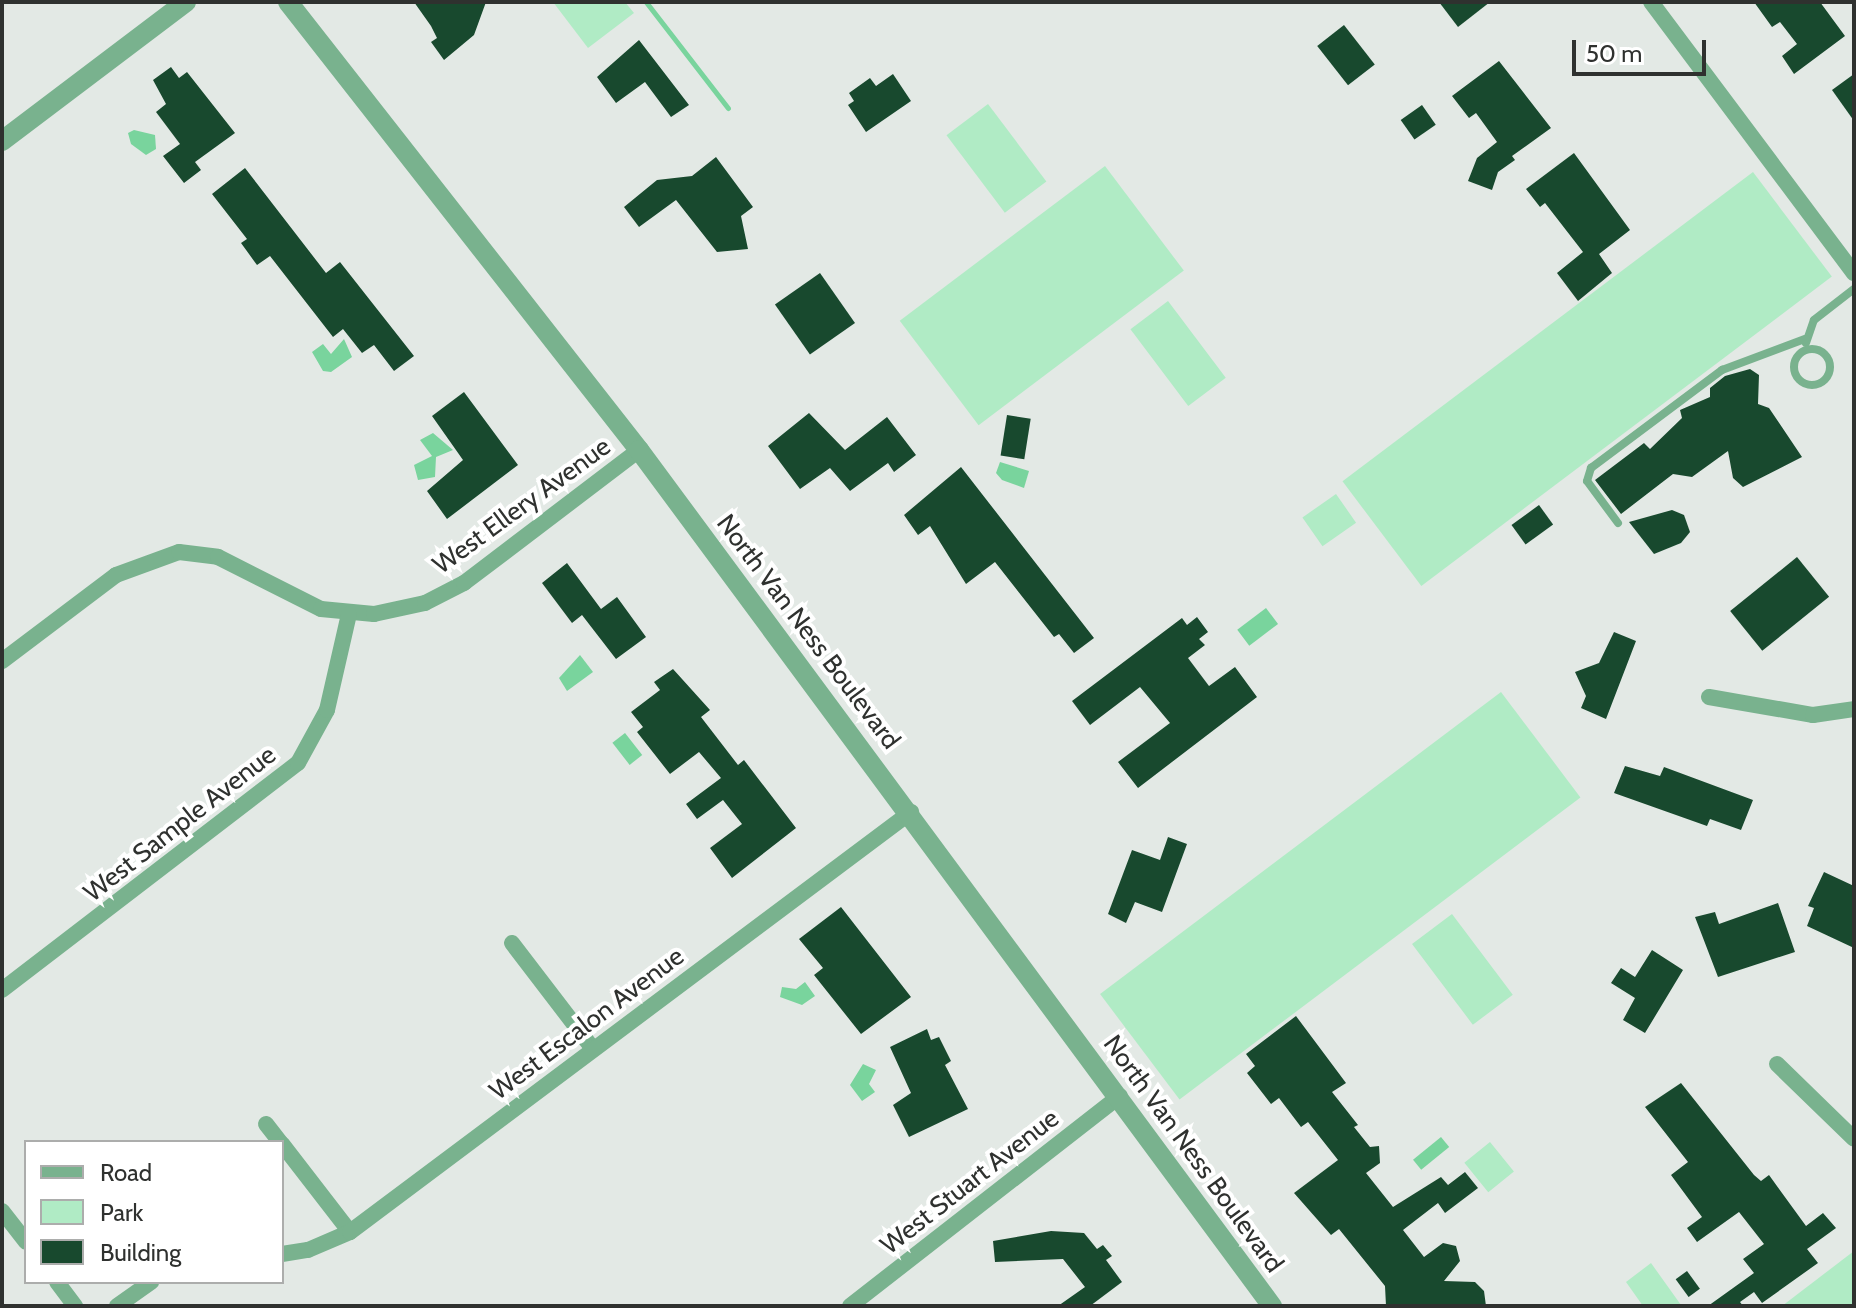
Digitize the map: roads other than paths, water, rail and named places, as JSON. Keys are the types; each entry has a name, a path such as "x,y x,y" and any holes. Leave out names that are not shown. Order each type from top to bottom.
{"street":[{"path":"2,141 186,2"},
{"name":"North Van Ness Boulevard","path":"288,2 639,450 911,812 1272,1306"},
{"path":"1651,2 1854,273"},
{"name":"West Ellery Avenue","path":"2,661 116,575 179,552 218,557 310,604 349,614 401,610 445,594 639,450"},
{"name":"West Sample Avenue","path":"2,990 298,763 327,710 349,614"},
{"path":"1709,697 1813,715 1854,709"},
{"name":"West Escalon Avenue","path":"284,1254 308,1250 350,1232 911,812"},
{"path":"512,943 593,1049"},
{"path":"1777,1064 1854,1139"},
{"name":"West Stuart Avenue","path":"850,1306 1120,1096"},
{"path":"266,1124 279,1140"},
{"path":"284,1147 350,1232"},
{"path":"2,1211 24,1239"},
{"path":"58,1284 75,1306"},
{"path":"117,1306 148,1284"}],"lane":[{"path":"1807,350 1805,339 1814,320 1854,289"},
{"path":"1618,523 1587,481 1591,468 1722,370 1805,339"},
{"path":"1807,350 1825,354 1830,365 1827,377 1817,385 1801,382 1795,372 1798,356 1807,350"}],"waterway":[{"path":"646,2 728,108"}]}
